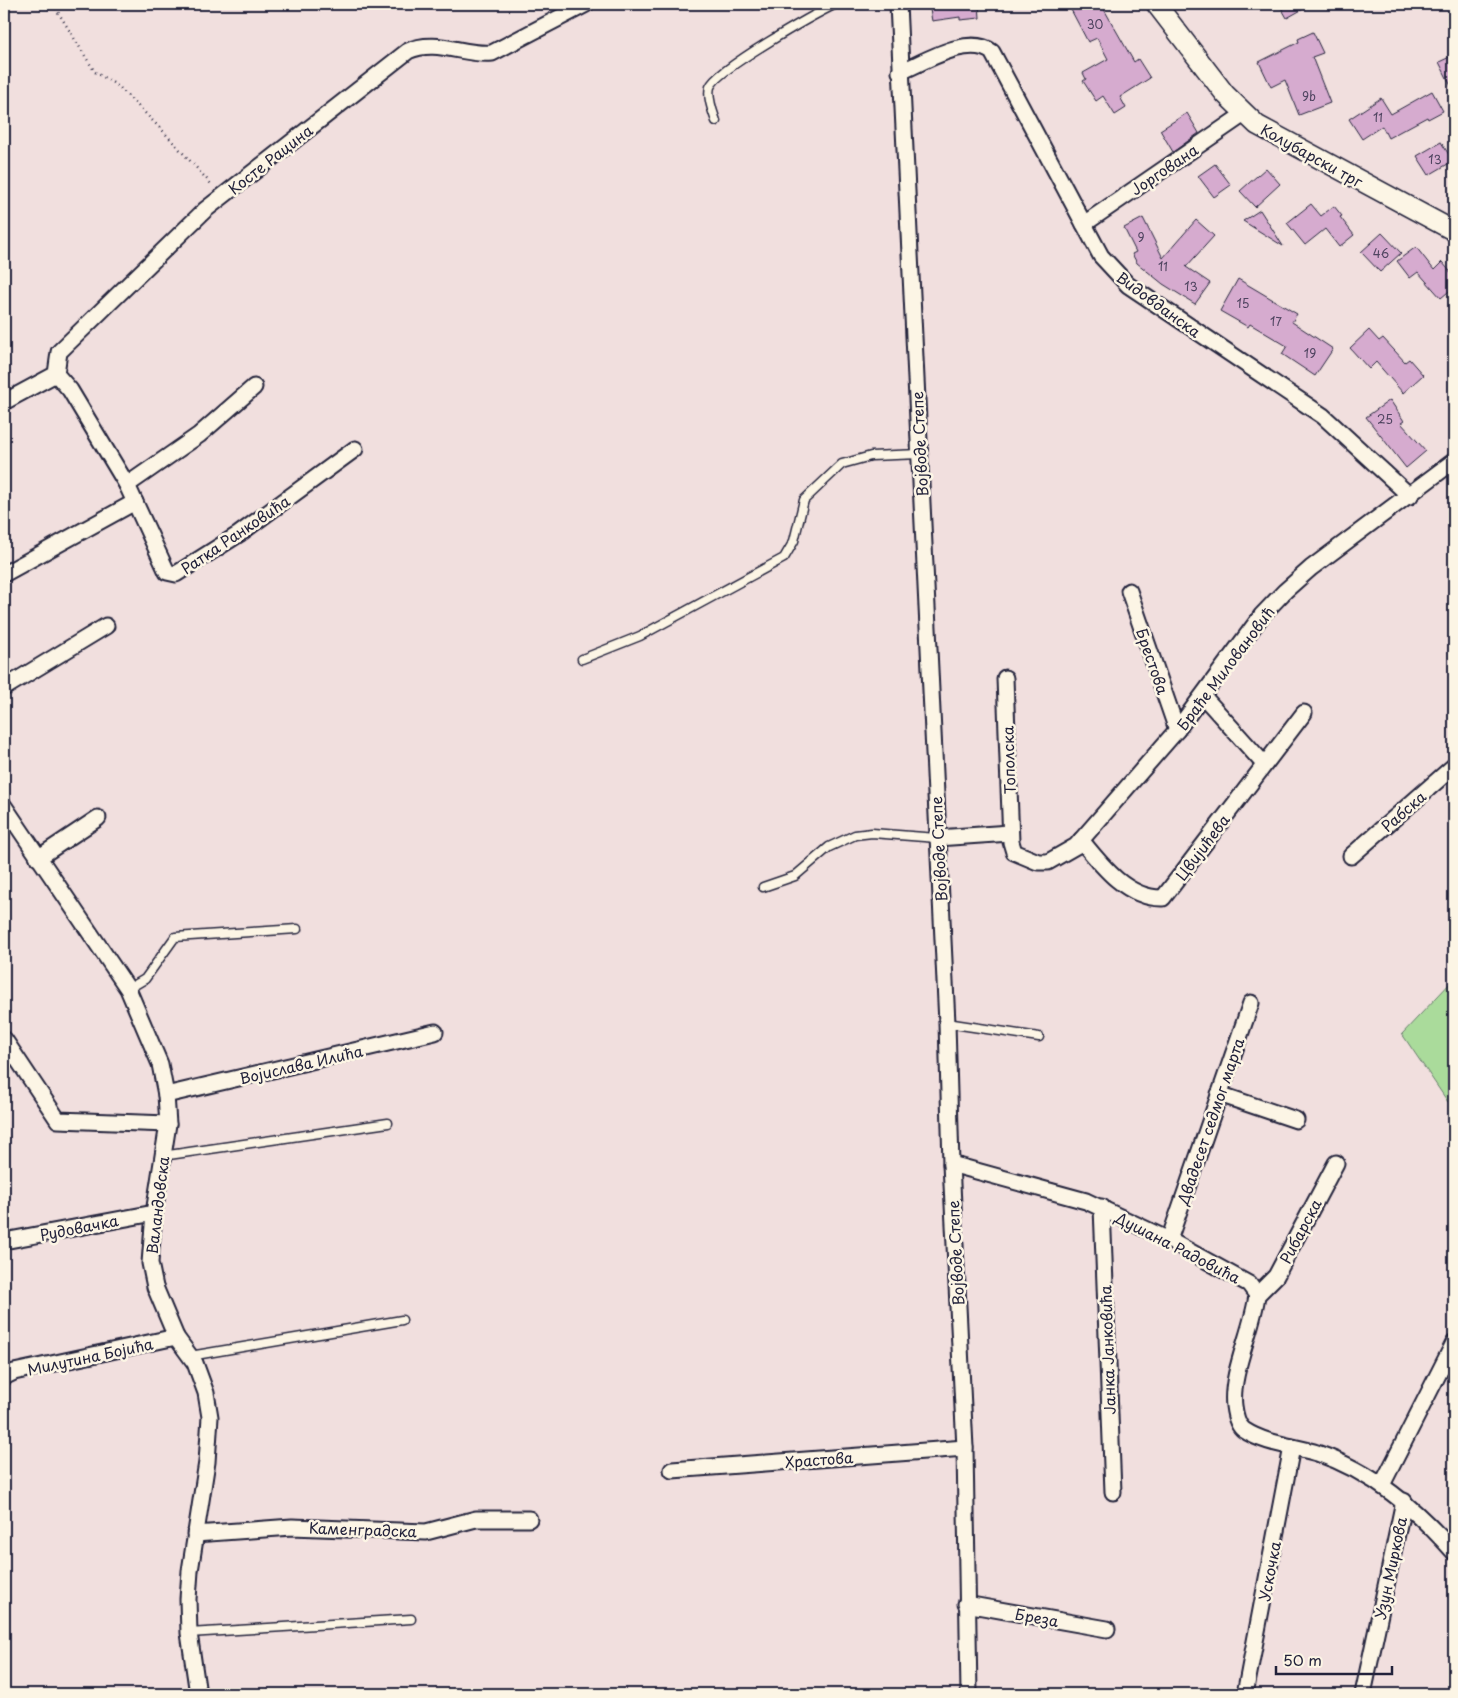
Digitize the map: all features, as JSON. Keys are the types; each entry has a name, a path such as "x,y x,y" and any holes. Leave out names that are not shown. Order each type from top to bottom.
{"street":[{"name":"Косте Рацина","path":"56,374 59,352 222,196 408,51 418,46 430,45 481,54 492,53 586,4"},
{"name":"Војводе Степе","path":"898,4 947,1023 951,1164 965,1448 966,1604 969,1694"},
{"name":"Колубарски трг","path":"1156,4 1213,80 1244,114 1257,125 1454,231"},
{"name":"Видовданска","path":"900,72 966,45 984,46 992,52 1101,256 1128,285 1323,416 1410,496"},
{"name":"Јоргована","path":"1084,224 1244,114"},
{"path":"4,402 56,374"},
{"name":"Ратка Ранковића","path":"56,374 70,390 128,485 166,572 176,574 239,534 355,449"},
{"path":"128,485 199,435 254,387"},
{"name":"Браће Миловановић","path":"1010,838 1014,852 1038,862 1048,862 1069,850 1081,840 1177,730 1262,615 1311,568 1410,496 1454,461"},
{"path":"4,574 135,502"},
{"name":"Брестова","path":"1130,591 1177,730"},
{"path":"4,688 106,626"},
{"name":"Тополска","path":"1005,678 1010,838"},
{"path":"1203,696 1264,764"},
{"name":"Цвијићева","path":"1081,840 1104,870 1135,892 1153,898 1163,898 1304,713"},
{"name":"Рабска","path":"1351,856 1454,766"},
{"name":"Валандовска","path":"4,806 128,989 160,1064 166,1095 168,1124 154,1212 150,1262 155,1287 176,1337 190,1356 206,1393 210,1417 207,1462 188,1590 190,1633 198,1694"},
{"path":"38,858 98,818"},
{"path":"937,838 1010,838"},
{"name":"Двадесет седмог марта","path":"1169,1240 1250,1003"},
{"name":"Војислава Илића","path":"166,1095 435,1032"},
{"path":"4,1039 58,1120 168,1124"},
{"path":"1219,1094 1296,1120"},
{"name":"Рибарска","path":"1257,1295 1276,1276 1336,1163"},
{"name":"Душана Радовића","path":"951,1164 1086,1200 1169,1240 1244,1280 1254,1288 1257,1295"},
{"name":"Јанка Јанковића","path":"1102,1207 1113,1492"},
{"name":"Рудовачка","path":"4,1241 154,1212"},
{"path":"1257,1295 1255,1312 1235,1386 1234,1405 1237,1421 1243,1430 1336,1461 1361,1472 1404,1501 1430,1525 1454,1552"},
{"name":"Милутина Бојића","path":"4,1377 14,1372 176,1337"},
{"path":"1382,1485 1454,1343"},
{"name":"Ускочка","path":"1245,1694 1292,1447"},
{"name":"Храстова","path":"672,1470 965,1448"},
{"name":"Узун Миркова","path":"1363,1694 1404,1501"},
{"name":"Каменградска","path":"195,1534 300,1526 335,1526 370,1531 426,1532 476,1519 529,1519"},
{"name":"Бреза","path":"966,1604 1107,1629"}],"lane":[{"path":"716,121 710,101 710,88 713,83 740,60 836,4"},
{"path":"582,659 640,636 784,558 794,541 804,500 842,464 871,456 920,454"},
{"path":"763,887 795,876 829,847 855,835 872,832 937,838"},
{"path":"128,989 145,979 175,937 297,929"},
{"path":"947,1023 1038,1037"},
{"path":"162,1156 388,1123"},
{"path":"190,1356 402,1320"},
{"path":"190,1633 411,1619"}],"path":[{"path":"53,4 95,72 118,86 163,131 222,196"}],"green space":[{"path":"1454,979 1454,1108 1402,1034"}],"building":[{"path":"929,4 979,4 980,18 960,20 960,17 932,21"},
{"path":"1068,4 1101,4 1134,62 1138,59 1150,78 1120,97 1126,108 1115,115 1103,96 1096,101 1083,81 1086,79 1083,73 1108,59 1097,38 1088,42"},
{"path":"1279,4 1312,4 1287,18"},
{"path":"1313,32 1323,53 1312,57 1330,103 1299,115 1285,80 1271,87 1259,62 1299,42 1298,39"},
{"path":"1454,55 1454,92 1439,62"},
{"path":"1432,91 1443,111 1428,119 1427,117 1388,138 1382,126 1362,139 1349,119 1381,98 1391,114"},
{"path":"1187,113 1199,133 1173,152 1160,130"},
{"path":"1441,142 1453,161 1429,175 1417,156"},
{"path":"1215,164 1231,185 1214,197 1198,176"},
{"path":"1266,168 1280,184 1255,207 1240,191"},
{"path":"1311,204 1321,216 1334,206 1354,235 1339,247 1325,229 1305,245 1287,223"},
{"path":"1260,210 1283,246 1243,221"},
{"path":"1143,218 1163,258 1196,220 1214,236 1186,267 1210,283 1195,304 1163,284 1137,263 1132,254 1136,252 1124,228"},
{"path":"1382,233 1401,253 1380,272 1361,252"},
{"path":"1416,247 1434,270 1442,262 1454,276 1454,287 1441,298 1418,272 1410,278 1397,261"},
{"path":"1238,279 1297,314 1292,322 1333,349 1315,376 1282,354 1287,346 1250,324 1248,327 1220,311"},
{"path":"1369,330 1379,341 1383,338 1405,362 1409,359 1423,375 1403,393 1376,362 1369,369 1350,348"},
{"path":"1390,400 1404,421 1401,423 1426,451 1406,468 1366,417"}]}
